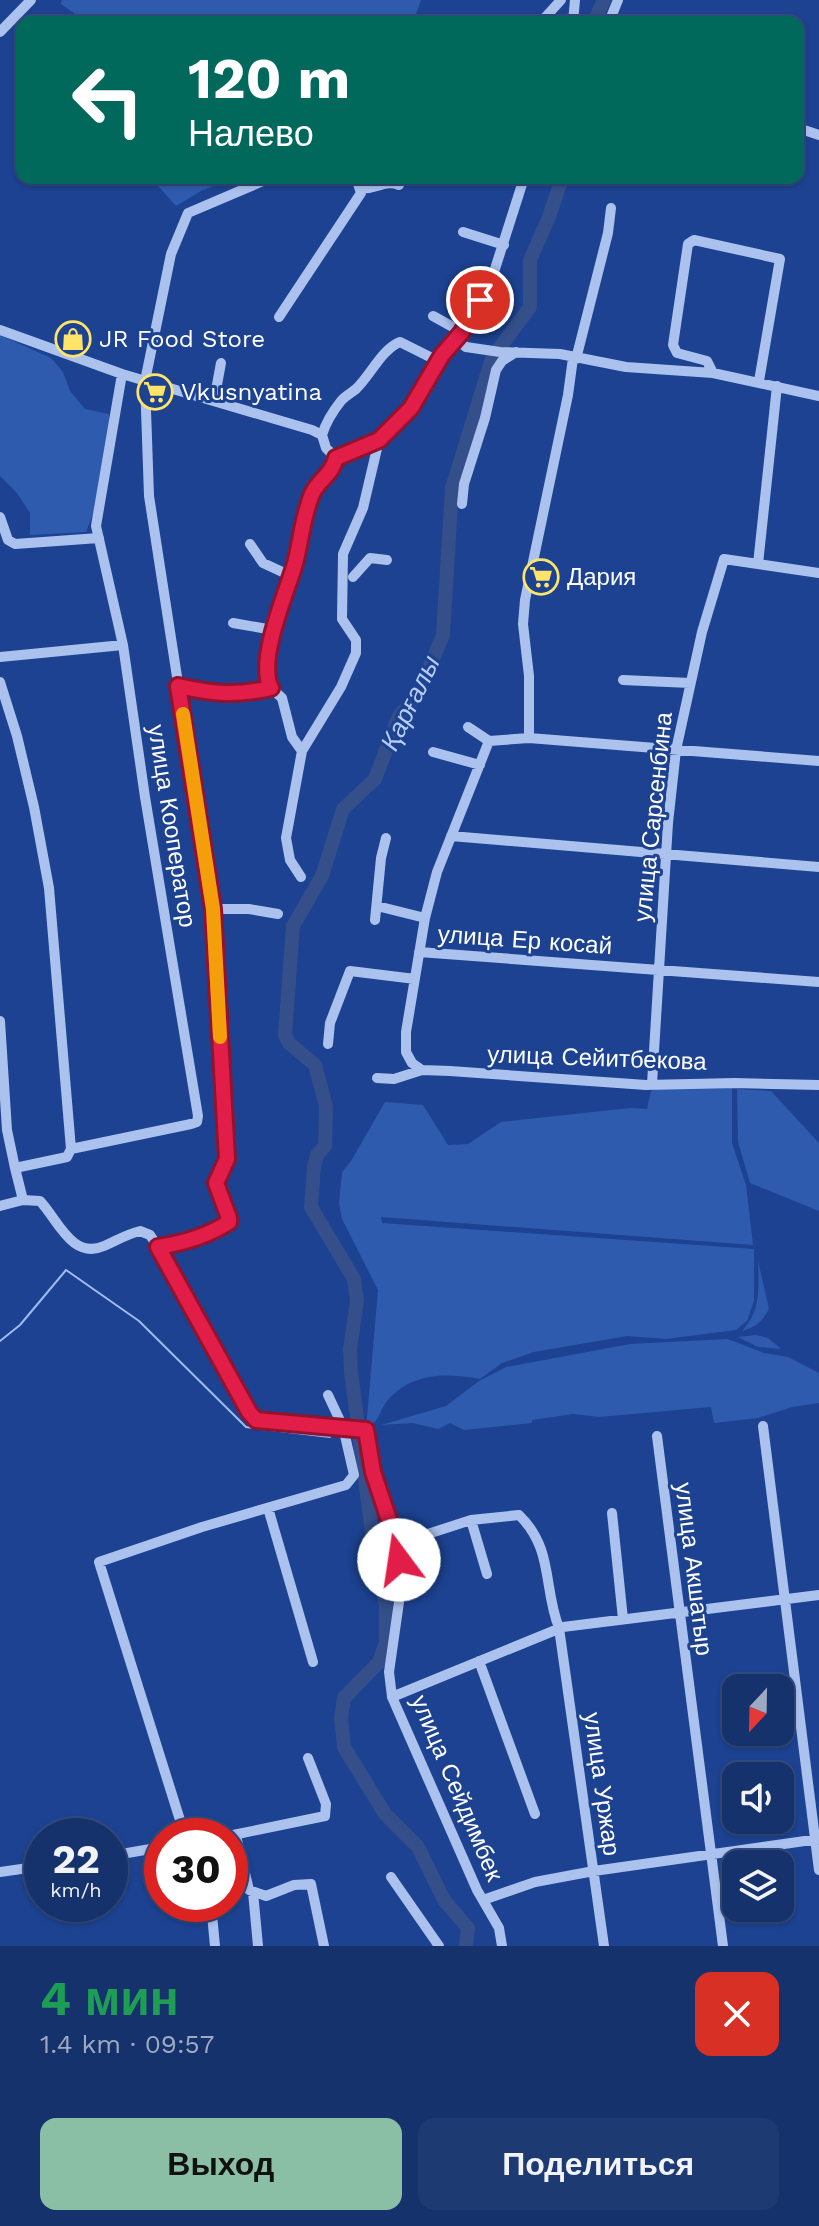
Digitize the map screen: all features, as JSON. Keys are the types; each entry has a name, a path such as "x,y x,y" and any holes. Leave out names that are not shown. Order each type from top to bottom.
{"street":[{"path":"0,31 31,0"},
{"path":"546,16 561,0"},
{"path":"158,1247 181,1244 229,1222 216,1183 227,1159 213,909 149,496 145,381 171,254 188,213 256,184"},
{"path":"279,317 361,193 357,184"},
{"path":"360,188 368,189 382,184"},
{"path":"395,184 399,185"},
{"path":"302,751 292,737 282,698 271,688 268,673 273,630 313,491 329,475 336,458 379,440 420,396 438,361 459,336 477,306 504,245 522,184"},
{"path":"524,739 529,676 523,624 525,600 575,358 608,233 611,208"},
{"path":"463,232 504,245"},
{"path":"713,373 707,361 677,353 673,345 688,244 694,240 777,257 781,262 759,381"},
{"path":"470,287 477,306"},
{"path":"433,316 459,336 466,347 560,354 626,367 713,373 819,396"},
{"path":"0,330 122,374 296,424 322,435"},
{"path":"336,458 326,448 322,435 326,423 344,397 368,377 393,345 400,342 438,361"},
{"path":"462,504 464,484 496,370 502,361 517,351"},
{"path":"214,401 221,363"},
{"name":"улица Кооператор","path":"15,1168 67,1157 71,1149 191,1124 197,1122 198,1116 123,645 96,526 122,374"},
{"path":"758,564 777,386"},
{"path":"301,877 290,860 286,838 302,751 341,687 356,653 356,640 342,619 351,576 343,554 363,508 379,440"},
{"path":"0,517 8,540 15,544 99,538"},
{"path":"250,544 263,563 291,576"},
{"path":"351,576 370,558 387,560"},
{"name":"улица Сарсенбина","path":"652,1084 666,855 676,750 690,683 724,559 819,573"},
{"path":"233,623 273,630"},
{"path":"0,657 123,645"},
{"path":"623,680 690,683"},
{"path":"0,682 17,736 49,888 71,1149"},
{"path":"178,686 244,695 271,688"},
{"path":"468,727 489,741 524,739 819,761"},
{"path":"422,1070 412,1063 406,1052 406,1032 425,918 437,872 489,741"},
{"path":"433,752 480,765"},
{"path":"451,836 819,867"},
{"path":"375,920 386,838"},
{"path":"377,906 425,918"},
{"path":"213,909 249,909 278,914"},
{"name":"улица Ер косай","path":"419,952 819,982"},
{"path":"328,1044 330,1023 350,971 415,979"},
{"path":"0,1021 7,1130 23,1200"},
{"name":"улица Сейитбекова","path":"377,1078 394,1079 422,1070 652,1084 819,1085"},
{"path":"0,1206 23,1200 40,1201 71,1242 86,1249 101,1248 140,1231 150,1235 249,1412 262,1422 366,1430 373,1472 397,1544 399,1602 389,1672 392,1697"},
{"path":"179,1818 99,1562 346,1485 354,1475 353,1428 328,1395"},
{"path":"763,1426 819,1870"},
{"name":"улица Акшатыр","path":"657,1436 723,1946"},
{"path":"268,1508 313,1662"},
{"path":"612,1513 623,1619"},
{"name":"улица Уржар","path":"471,1520 519,1515 533,1529 548,1574 554,1617 559,1628 604,1946"},
{"path":"397,1544 471,1520 487,1574"},
{"name":"улица Сейдимбек","path":"502,1946 499,1928 483,1900 392,1697 559,1628 819,1595"},
{"path":"479,1661 535,1814"},
{"path":"248,1831 325,1816 326,1804 308,1758"},
{"path":"483,1900 535,1882 594,1871 817,1840"},
{"path":"0,1872 24,1869"},
{"path":"391,1877 439,1946"},
{"path":"248,1887 266,1896 294,1885 311,1884 324,1946"},
{"path":"253,1892 258,1946"},
{"path":"213,1922 215,1946"}],"shaded area":[{"path":"62,0 421,0 415,16 78,16 61,4"},
{"path":"156,184 219,184 201,191 176,206"},
{"path":"0,335 51,358 63,372 70,391 85,409 109,414 110,430 96,507 86,532 30,535 30,513 17,493 0,476"},
{"path":"732,1086 732,1143 746,1185 753,1245 381,1217 382,1223 754,1249 754,1301 747,1321 736,1330 666,1339 627,1336 534,1352 502,1363 480,1379 443,1376 419,1379 388,1400 375,1422 366,1429 378,1290 342,1219 339,1203 342,1172 385,1102 423,1105 448,1145 468,1144 501,1122 630,1108 647,1109 651,1091 662,1087"},
{"path":"737,1089 771,1091 819,1143 819,1211 750,1183 738,1142"},
{"path":"758,1261 769,1309 758,1323 742,1331 756,1307"},
{"path":"756,1335 768,1338 781,1349 758,1347 738,1337"},
{"path":"728,1339 764,1353 788,1357 819,1373 819,1403 792,1407 758,1418 714,1423 711,1407 599,1417 573,1414 532,1420 532,1423 464,1430 450,1423 438,1429 412,1423 381,1425 446,1406 479,1381 506,1367 630,1344"}],"waterway":[{"name":"Қарғалы","path":"597,16 604,0"},
{"name":"Қарғалы","path":"466,1946 468,1928 444,1900 418,1847 385,1814 344,1747 341,1718 344,1698 379,1662 386,1642 386,1605 374,1548 351,1372 350,1349 357,1301 354,1279 311,1207 314,1167 317,1155 325,1146 326,1106 315,1065 289,1043 285,1035 293,926 322,876 343,809 375,779 399,716 418,694 443,635 452,488 492,358 530,307 530,260 560,184"},
{"path":"0,1341 20,1325 66,1270 139,1321 246,1427 330,1437"}],"slow traffic":[{"path":"183,714 213,909 220,1037"}],"place":[{"name":"JR Food Store","path":"73,339"},
{"name":"Vkusnyatina","path":"155,392"},
{"name":"Дария","path":"541,577"}],"route":[{"path":"399,1560 397,1544 373,1472 366,1430 256,1420 158,1247 181,1244 229,1222 216,1183 227,1159 213,909 178,686 244,695 271,688 268,673 273,630 294,567 302,524 313,491 329,475 336,458 379,440 411,408 438,361 462,332 480,300"}]}
